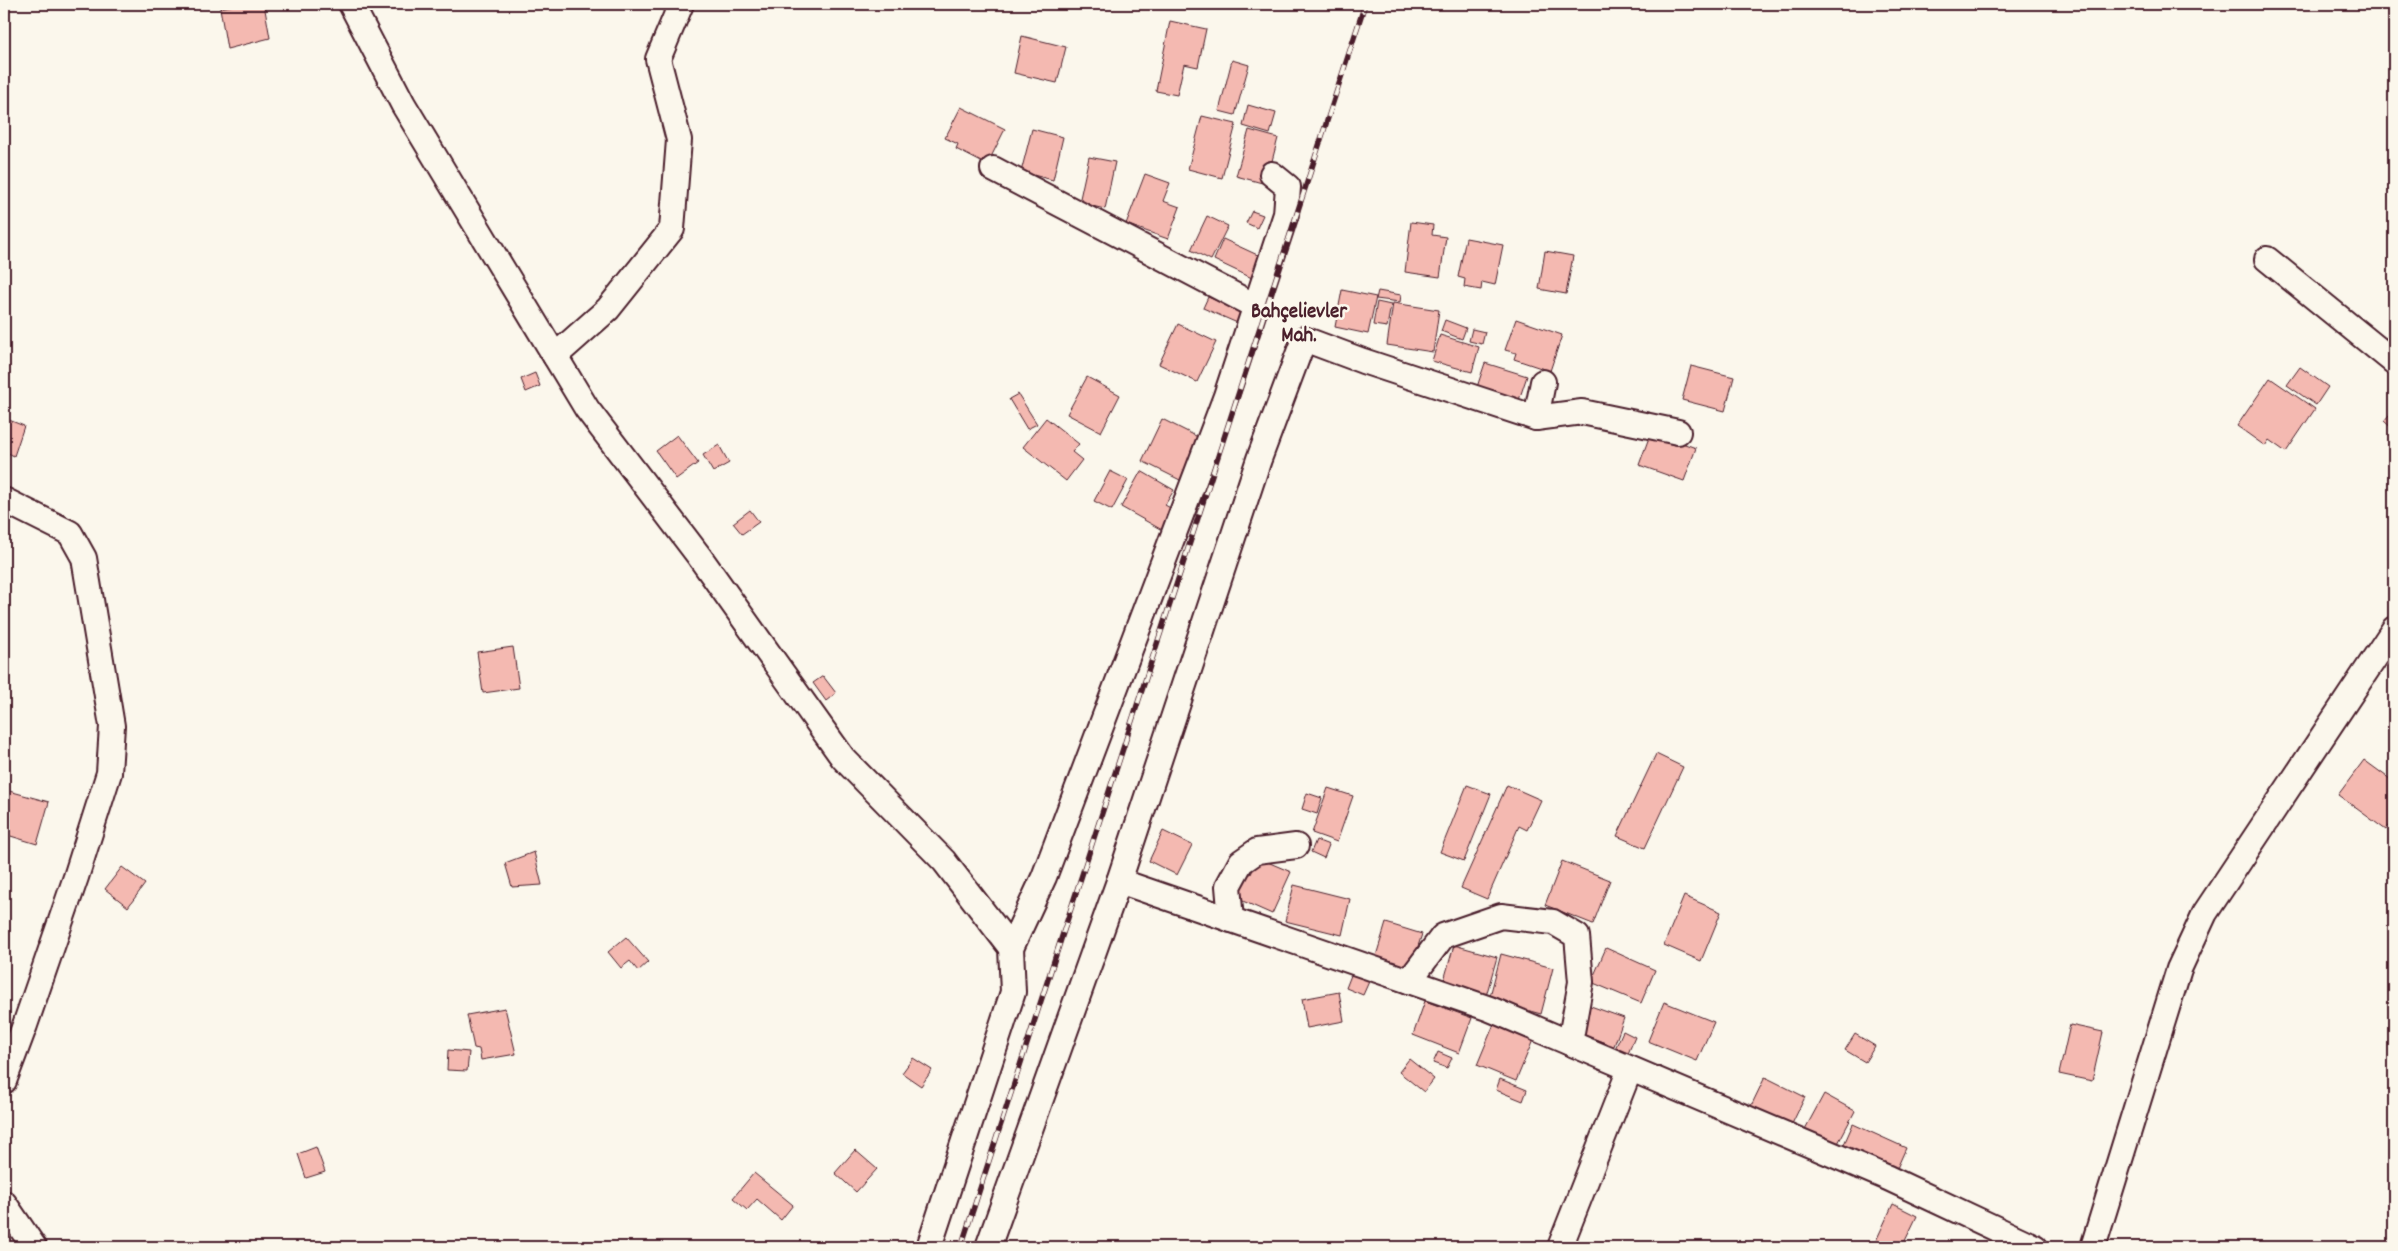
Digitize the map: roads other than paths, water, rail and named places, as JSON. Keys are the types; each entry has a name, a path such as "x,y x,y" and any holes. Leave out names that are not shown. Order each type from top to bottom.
{"street":[{"path":"351,4 403,104 587,409 705,564 843,758 944,861 1011,948"},
{"path":"555,356 608,309 672,230 679,140 658,59 681,4"},
{"path":"993,169 1257,307"},
{"path":"928,1247 1013,992 1011,948 1044,877 1226,396 1257,307 1286,214 1288,187 1272,174"},
{"path":"2267,259 2394,362"},
{"path":"988,1247 1119,881 1259,459 1304,339 1363,361 1536,418 1582,412 1678,432"},
{"path":"1536,418 1543,382"},
{"path":"4,500 70,533 84,558 112,726 109,773 60,924 4,1081"},
{"path":"2093,1247 2179,969 2205,913 2394,629"},
{"path":"1231,920 1228,886 1241,862 1257,852 1296,846"},
{"path":"1119,881 1490,1009 1888,1178 2035,1247"},
{"path":"1409,981 1443,936 1501,916 1553,922 1577,936 1581,982 1570,1043"},
{"path":"1560,1247 1630,1069"},
{"path":"4,1203 34,1247"}],"railway":[{"path":"961,1247 1365,4"}],"district":[{"name":"Bahçelievler Mah.","path":"1299,322"}]}
